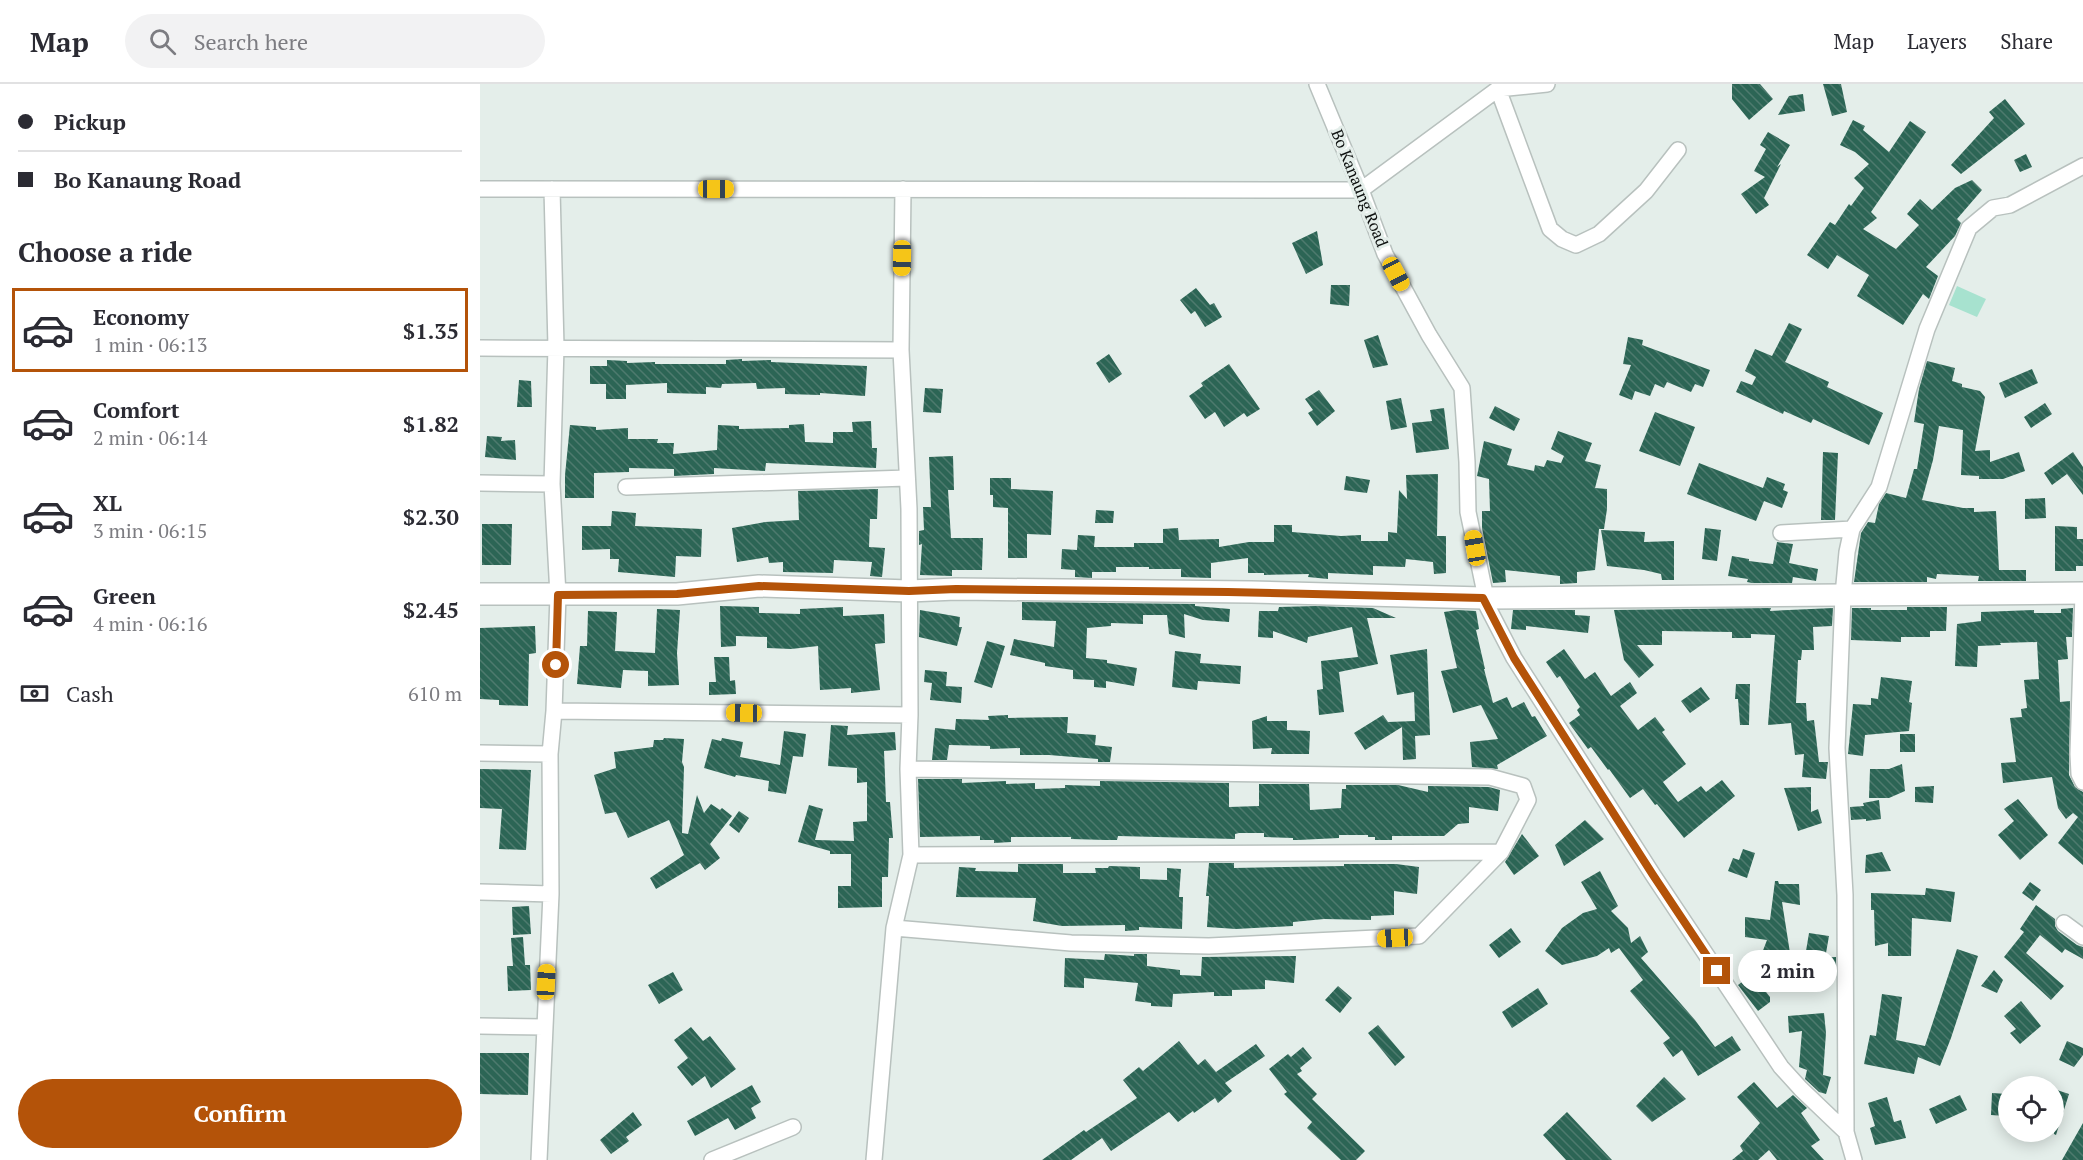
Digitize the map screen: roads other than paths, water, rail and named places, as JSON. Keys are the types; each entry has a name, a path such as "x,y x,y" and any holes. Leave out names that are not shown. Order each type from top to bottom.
{"street":[{"name":"Bo Kanaung Road","path":"1317,84 1385,254 1429,335 1462,388 1468,512 1478,565 1485,598 1514,658 1653,875 1781,1067 1846,1132"},
{"path":"480,189 1361,190 1498,89 1547,84"},
{"path":"1498,89 1550,230 1576,245 1599,234 1646,192 1678,150"},
{"path":"1854,1160 1846,1132 1845,896 1837,748 1843,595 1847,552 1852,529 1879,487 1927,329 1969,228 1993,208 2010,205 2083,166"},
{"path":"539,1160 551,894 550,754 554,711 558,595 552,484 556,347 552,189"},
{"path":"874,1160 894,928 910,855 907,478 901,350 903,189"},
{"path":"480,348 901,350"},
{"path":"626,487 907,478"},
{"path":"480,483 552,484"},
{"path":"1781,533 1852,529"},
{"path":"480,594 677,594 759,586 909,591 956,589 1204,591 1485,598 2083,593 2078,754 2079,774 2083,782"},
{"path":"554,711 910,715"},
{"path":"480,753 550,754"},
{"path":"894,928 1071,943 1197,946 1419,936 1501,852 1528,800 1522,786 1490,777 908,769"},
{"path":"910,855 1501,852"},
{"path":"480,892 551,894"},
{"path":"2064,923 2083,937"},
{"path":"480,1026 544,1027"},
{"path":"712,1160 793,1127"}]}
